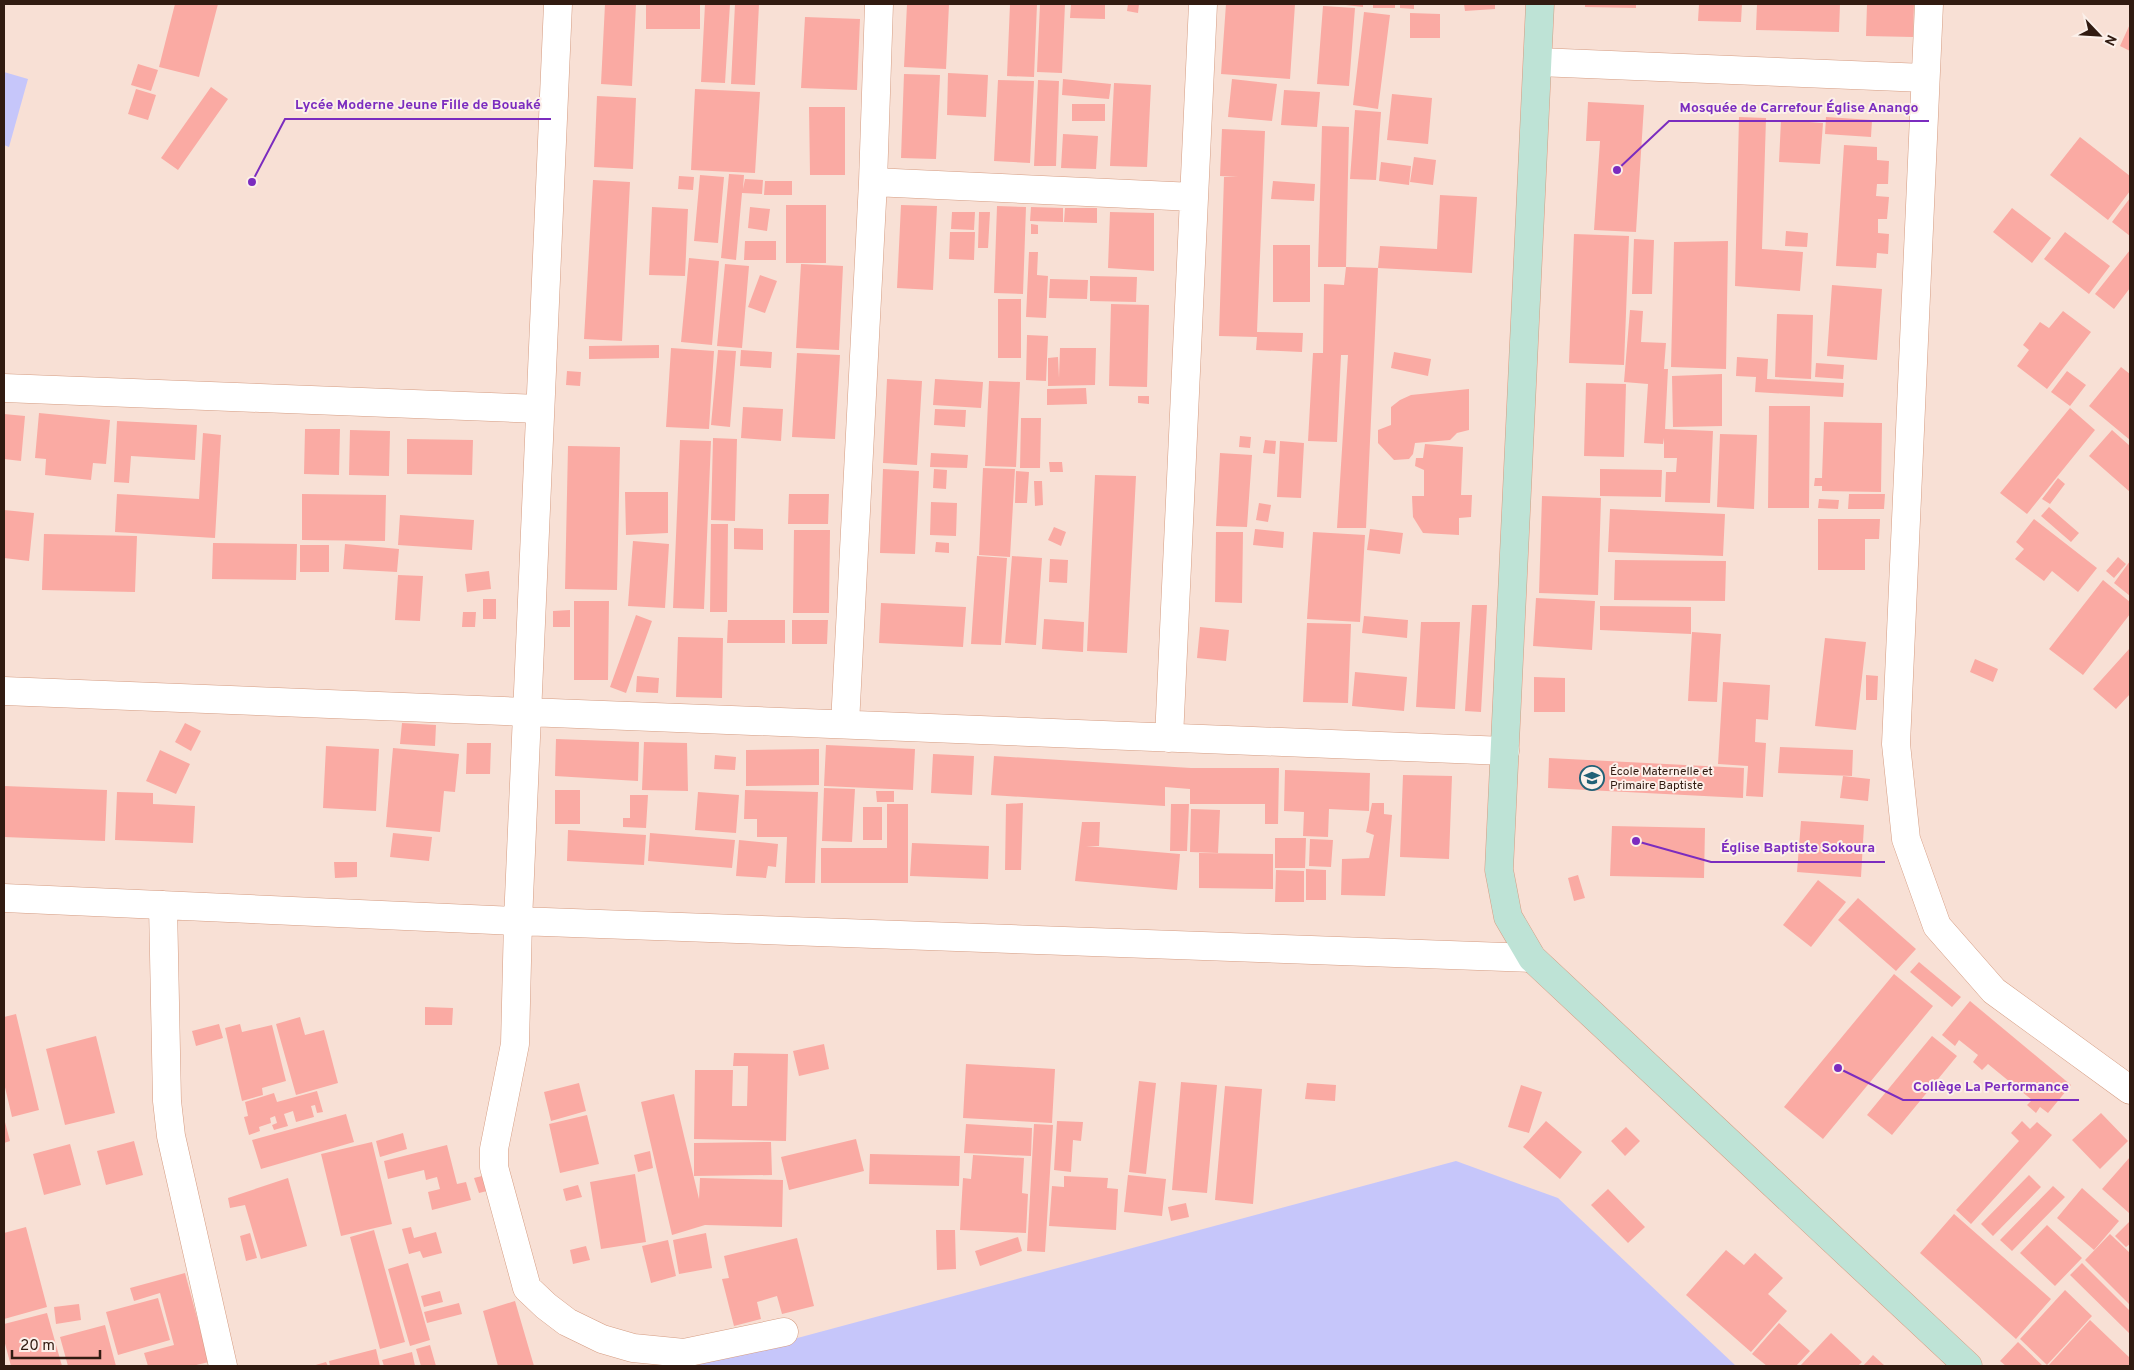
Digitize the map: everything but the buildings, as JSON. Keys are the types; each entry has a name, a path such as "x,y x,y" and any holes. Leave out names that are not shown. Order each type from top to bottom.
{"street":[{"path":"558,4 526,712 515,1044 494,1150 494,1167 527,1288 567,1322 602,1339 633,1348 684,1353 784,1332"},
{"path":"845,724 873,182 879,4"},
{"path":"1169,738 1203,4"},
{"path":"1540,4 1499,870 1508,917 1532,958 1968,1366"},
{"path":"1929,4 1896,744 1906,839 1937,926 1994,991 2130,1090"},
{"path":"1538,62 1926,78"},
{"path":"873,182 1194,197"},
{"path":"4,388 540,409"},
{"path":"4,692 1505,751"},
{"path":"4,898 518,921 1532,958"},
{"path":"163,905 167,1101 171,1136 223,1366"}],"shaded area":[{"path":"4,72 28,79 9,147 4,145"},
{"path":"1456,1161 1558,1198 1736,1366 693,1366"}],"place":[{"name":"Mosquée de Carrefour Église Anango","path":"1617,170"},
{"name":"Lycée Moderne Jeune Fille de Bouaké","path":"252,182"},
{"name":"École Maternelle et Primaire Baptiste","path":"1592,778"},
{"name":"Église Baptiste Sokoura","path":"1636,841"},
{"name":"Collège La Performance","path":"1838,1068"}]}
